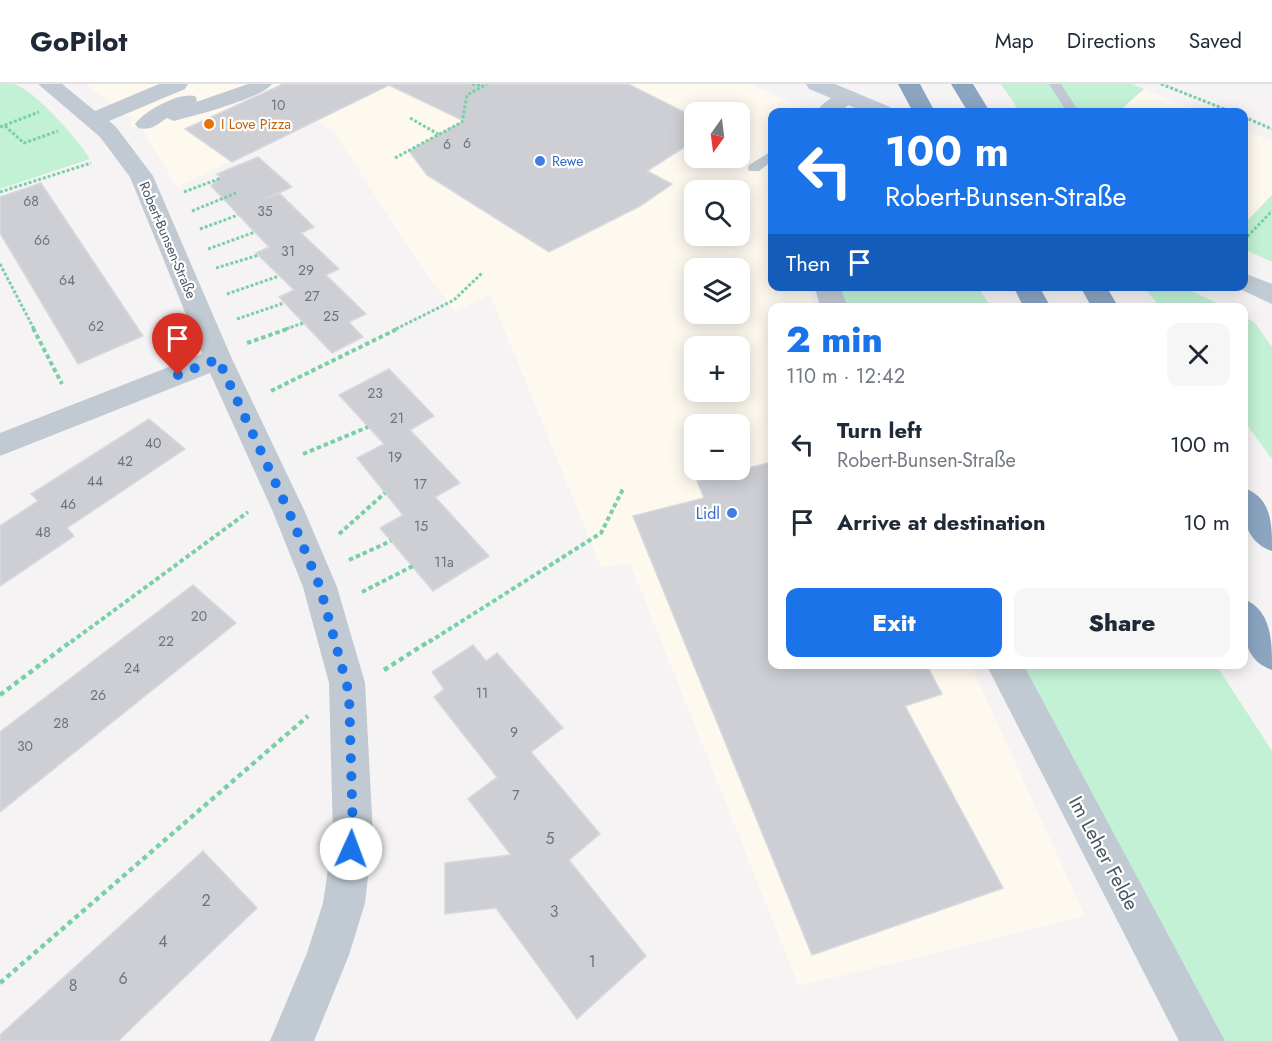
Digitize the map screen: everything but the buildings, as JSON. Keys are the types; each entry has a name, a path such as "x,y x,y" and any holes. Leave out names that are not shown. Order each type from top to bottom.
{"highway":[{"path":"962,84 977,108"},
{"path":"1248,505 1272,538"},
{"path":"1248,620 1272,655"}],"main road":[{"path":"817,84 873,108"},
{"path":"1248,283 1272,295"}],"street":[{"name":"Robert-Bunsen-Straße","path":"49,84 95,118 108,132 147,128 141,176 199,314 275,480 311,566 348,688 353,835 344,903 328,955 292,1041"},
{"path":"95,118 177,84"},
{"path":"147,128 167,109 235,86 240,89 251,84"},
{"path":"147,128 227,89 263,84"},
{"path":"832,108 847,97"},
{"path":"0,446 78,414 199,314"},
{"name":"Im Leher Felde","path":"1007,669 1203,1041"}],"lane":[{"path":"1059,85 1071,108"},
{"path":"754,168 768,158"}],"path":[{"path":"472,84 483,86"},
{"path":"395,158 462,122 466,94 487,84"},
{"path":"1161,84 1222,108"},
{"path":"4,126 24,143 95,118"},
{"path":"410,118 438,134"},
{"path":"1248,119 1272,129"},
{"path":"0,192 147,128"},
{"path":"161,223 237,193"},
{"path":"1248,236 1272,211"},
{"path":"199,314 255,232"},
{"path":"199,314 259,255"},
{"path":"0,264 78,414"},
{"path":"241,405 454,300 483,272"},
{"path":"199,314 279,276"},
{"path":"199,314 284,303"},
{"path":"199,314 303,323"},
{"path":"0,695 229,524 275,480 368,427"},
{"path":"0,983 348,688 601,533 623,489"},
{"path":"311,566 385,493"},
{"path":"311,566 391,541"},
{"path":"326,610 413,566"}],"shaded area":[{"path":"86,84 751,84 806,108 768,108 768,291 809,291 814,303 768,303 768,669 973,669 1085,916 799,986 630,563 601,567 490,294 455,312 424,270 333,131 316,121 177,187 141,127 130,127 132,120"},
{"path":"1144,89 1191,108 1123,108"},
{"path":"1248,132 1272,141 1272,195 1248,220"}],"green space":[{"path":"0,84 14,84 33,96 66,128 90,159 0,189"},
{"path":"1001,84 1131,84 1144,89 1123,108 1017,108"},
{"path":"1272,195 1272,262 1248,251 1248,220"},
{"path":"841,291 981,291 988,303 845,303"},
{"path":"1147,291 1191,291 1217,303 1157,303"},
{"path":"1248,319 1254,322 1272,347 1272,459 1248,426"},
{"path":"1023,669 1219,669 1272,751 1272,1041 1220,1041"}],"place":[{"name":"I Love Pizza","path":"209,124"},
{"name":"Rewe","path":"540,161"},
{"name":"Lidl","path":"732,513"}],"route":[{"path":"178,375 218,359 289,512 320,587 349,693 353,835 351,849"}]}
